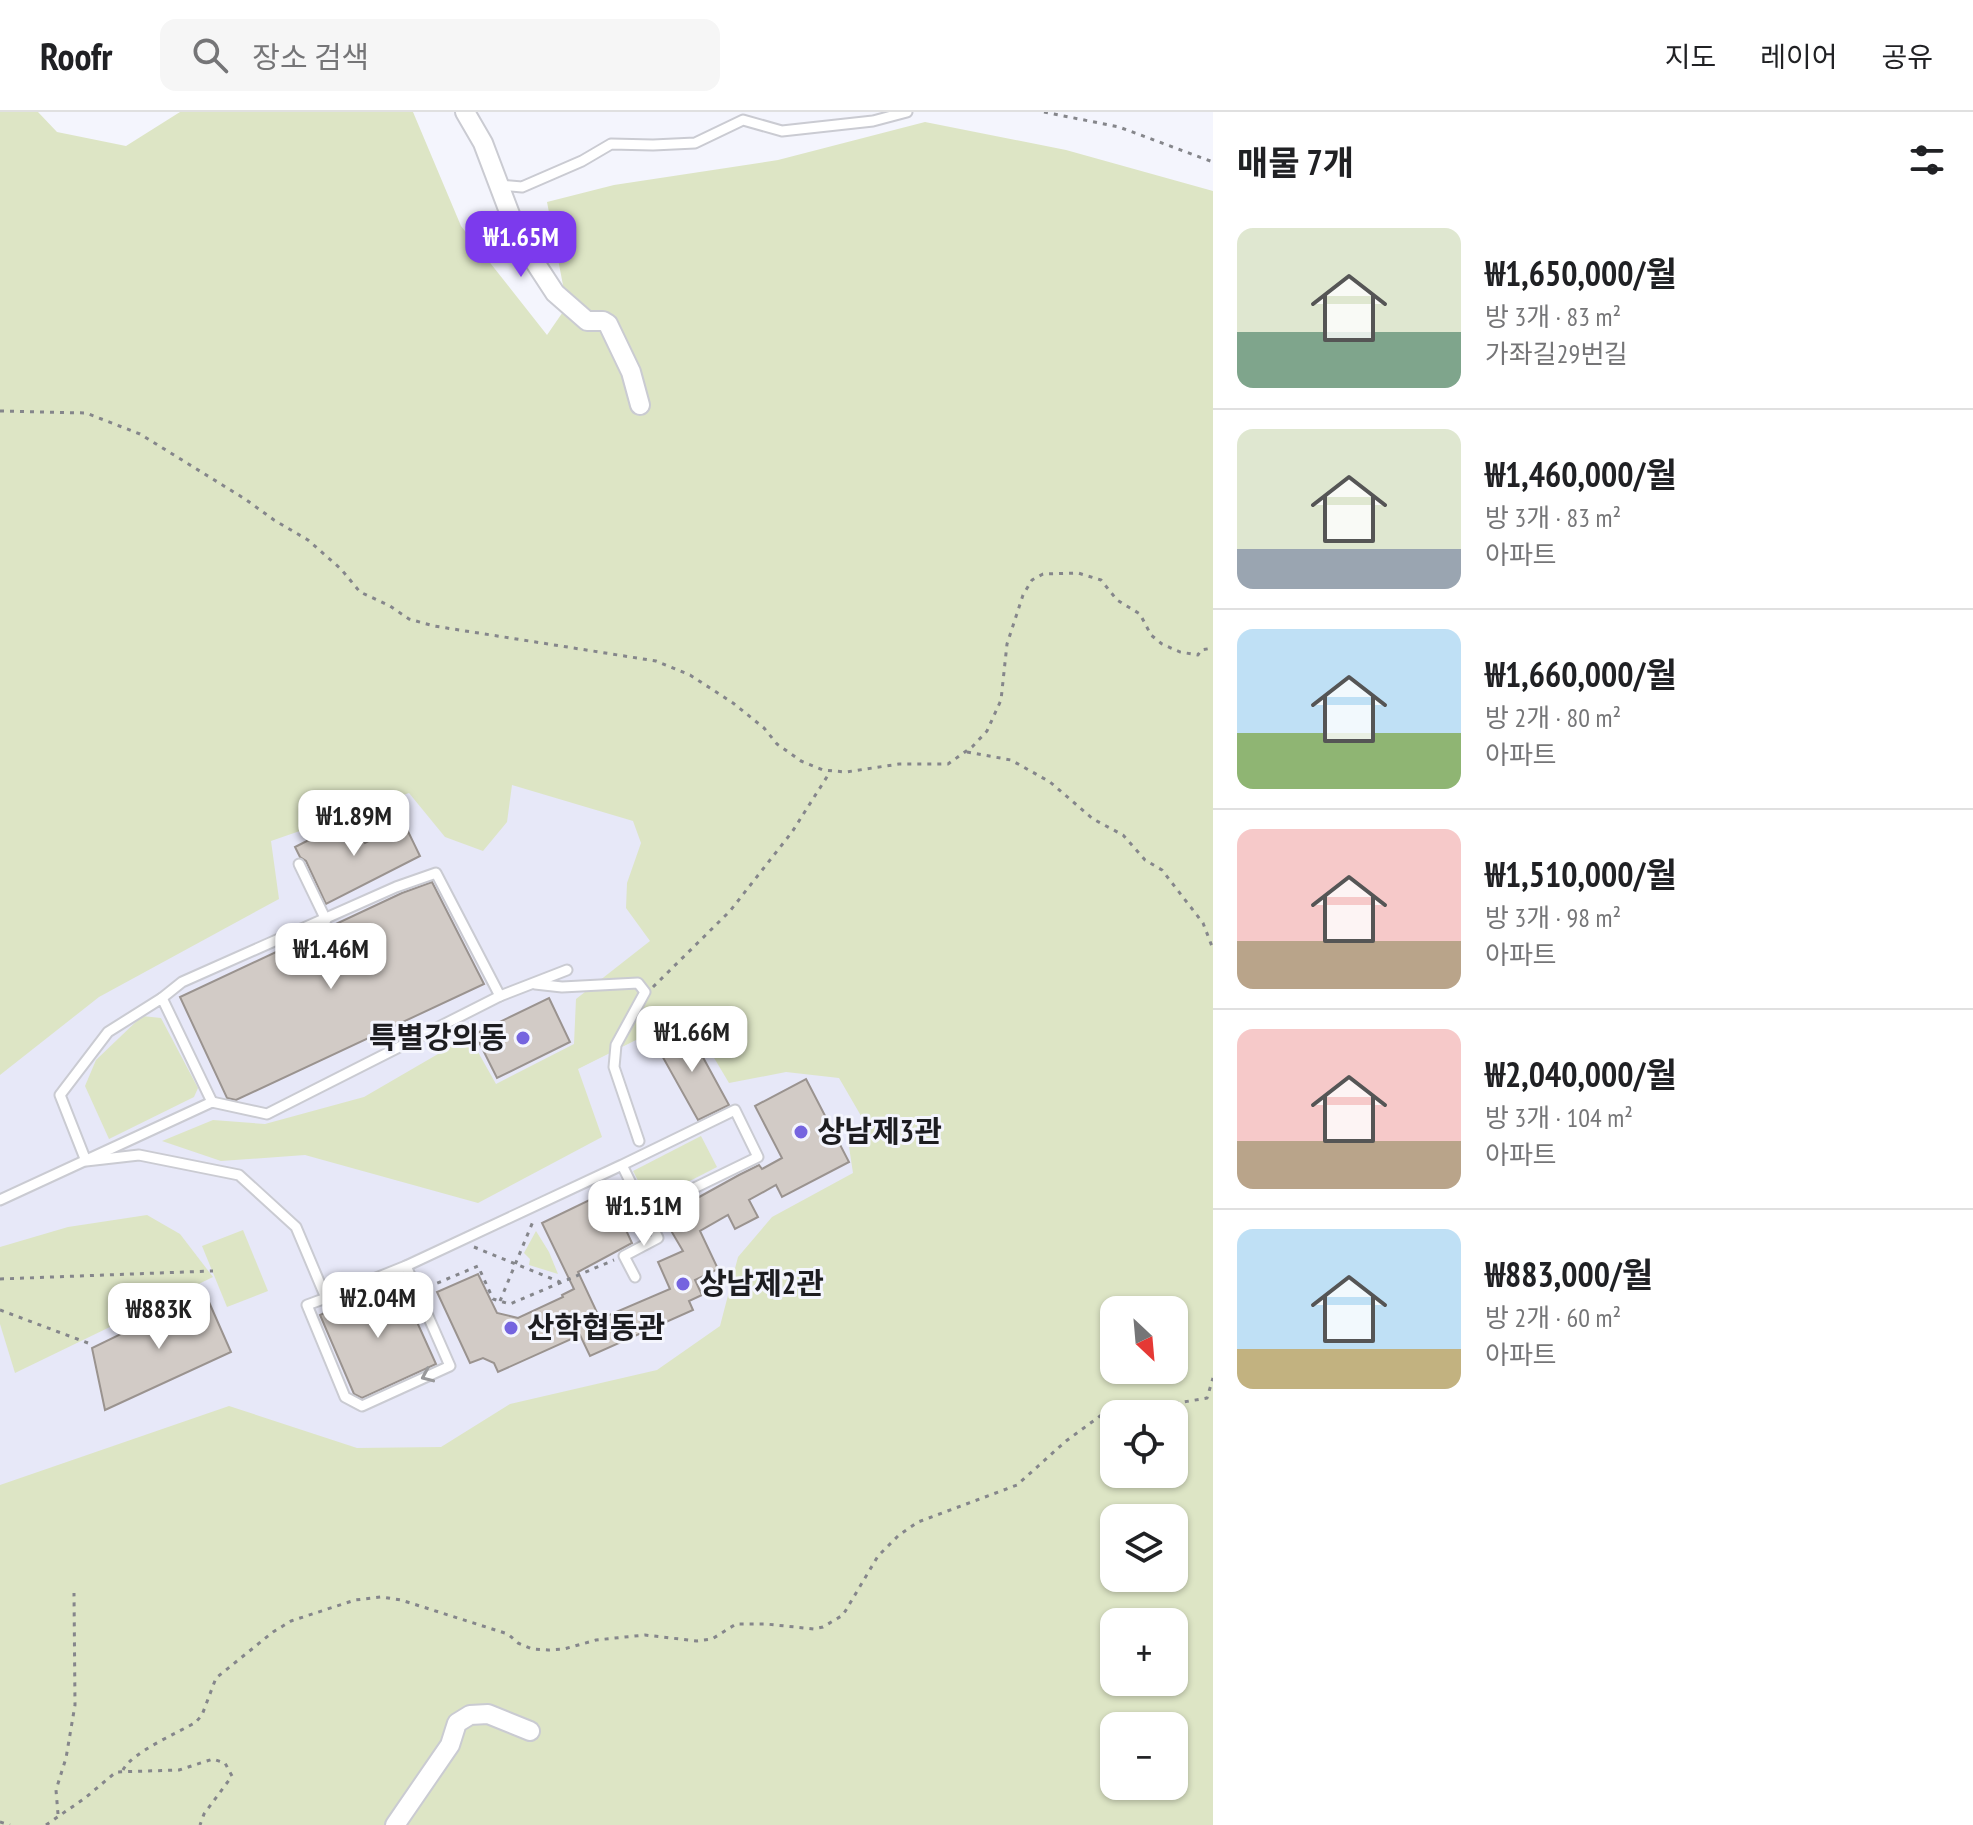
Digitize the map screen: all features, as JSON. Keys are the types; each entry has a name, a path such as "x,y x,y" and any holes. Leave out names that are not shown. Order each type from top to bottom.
{"street":[{"path":"465,112 483,143 519,238 555,293 587,321 608,324 631,372 640,405"},
{"path":"395,1825 450,1745 457,1723 470,1715 488,1714 530,1731"}],"lane":[{"path":"499,185 522,187 582,161 611,144 695,143 743,120 782,131 873,121 907,112"},
{"path":"299,864 326,920"},
{"path":"86,1161 60,1095 108,1032 182,982 396,887 436,873 500,996"},
{"path":"0,1200 212,1102 267,1114 500,996 567,970"},
{"path":"531,984 562,987 638,983 645,992 616,1045 614,1067 639,1141"},
{"path":"162,998 212,1102"},
{"path":"406,1266 450,1366 362,1406 345,1397 307,1305 406,1266 735,1110 758,1157 645,1212"},
{"path":"86,1161 139,1155 239,1175 296,1227 326,1298"},
{"path":"622,1165 658,1238 624,1256 635,1277"}],"path":[{"path":"1044,112 1119,127 1213,162"},
{"path":"0,411 86,413 140,434 308,540 341,569 360,592 409,619 434,626 656,661 690,675 733,703 764,728 777,744 801,761 830,772 857,772 910,763 938,766 948,764 966,752 987,731 1001,700 1009,633 1023,595 1037,576 1078,573 1101,580 1117,600 1140,614 1151,635 1162,644 1198,655 1201,650 1213,648"},
{"path":"966,752 1011,760 1050,782 1093,819 1123,835 1145,860 1162,870 1203,923 1213,949"},
{"path":"645,992 659,983 730,911 792,832 830,772"},
{"path":"500,1301 540,1203"},
{"path":"459,1241 560,1282"},
{"path":"417,1292 478,1266 493,1299 510,1304 624,1256"},
{"path":"0,1279 213,1271"},
{"path":"0,1310 88,1343"},
{"path":"123,1770 143,1753 196,1722 202,1715 216,1678 273,1632 291,1621 363,1598 401,1600 508,1634 532,1649 564,1649 596,1640 645,1635 697,1641 712,1639 736,1624 823,1627 843,1615 878,1556 909,1528 939,1512 1017,1485 1066,1441 1111,1408 1207,1398 1213,1378"},
{"path":"58,1814 56,1790 66,1758 75,1705 74,1593"},
{"path":"46,1825 111,1775 123,1770 179,1770 213,1759 225,1763 232,1776 200,1825"},
{"path":"0,1822 10,1825"}],"shaded area":[{"path":"397,752 716,816 917,1120 702,1382 404,1464 0,1507 0,1045 156,916"}],"green space":[{"path":"0,112 38,112 57,132 126,146 180,112 413,112 461,226 547,335 567,306 547,202 614,185 778,160 925,122 1066,150 1213,191 1213,1825 0,1825 0,1485 229,1406 357,1448 441,1447 510,1404 657,1370 720,1326 738,1257 772,1217 853,1173 848,1140 864,1121 839,1078 786,1072 729,1083 688,1014 578,1069 602,1137 478,1203 305,1155 221,1161 162,1141 213,1120 265,1124 364,1097 469,1036 496,1084 574,1044 576,999 650,941 626,908 627,883 641,843 633,821 512,785 507,822 483,851 445,837 409,793 271,841 279,899 99,997 0,1075"},
{"path":"142,1016 161,1018 198,1088 194,1097 109,1139 85,1086 96,1060"},
{"path":"701,1136 717,1167 649,1202 633,1171"},
{"path":"147,1215 180,1234 213,1277 15,1373 0,1324 0,1247 68,1227"},
{"path":"243,1230 268,1291 227,1307 202,1246"},
{"path":"536,1231 558,1274 529,1265 530,1259 524,1253"}],"building":[{"path":"352,818 365,843 404,823 420,856 326,904 306,861 295,847"},
{"path":"432,882 484,984 236,1100 227,1098 180,997 402,893"},
{"name":"특별강의동","path":"549,998 570,1042 497,1078 475,1034"},
{"path":"687,1028 729,1105 698,1120 656,1045"},
{"path":"806,1079 849,1162 782,1197 776,1185 749,1200 758,1217 735,1229 728,1215 700,1231 718,1269 695,1280 702,1295 689,1301 693,1310 590,1356 580,1335 498,1372 494,1363 483,1358 470,1363 437,1292 478,1274 497,1313 518,1318 563,1297 574,1289 542,1223 608,1191 632,1243 578,1272 600,1319 670,1289 658,1262 683,1251 663,1217 759,1165 762,1169 782,1158 755,1106"},
{"path":"398,1280 436,1364 362,1398 354,1394 320,1315"},
{"path":"205,1293 231,1352 105,1410 92,1348"}],"place":[{"name":"특별강의동","path":"523,1038"},
{"name":"상남제3관","path":"801,1132"},
{"name":"상남제2관","path":"683,1284"},
{"name":"산학협동관","path":"511,1328"}]}
